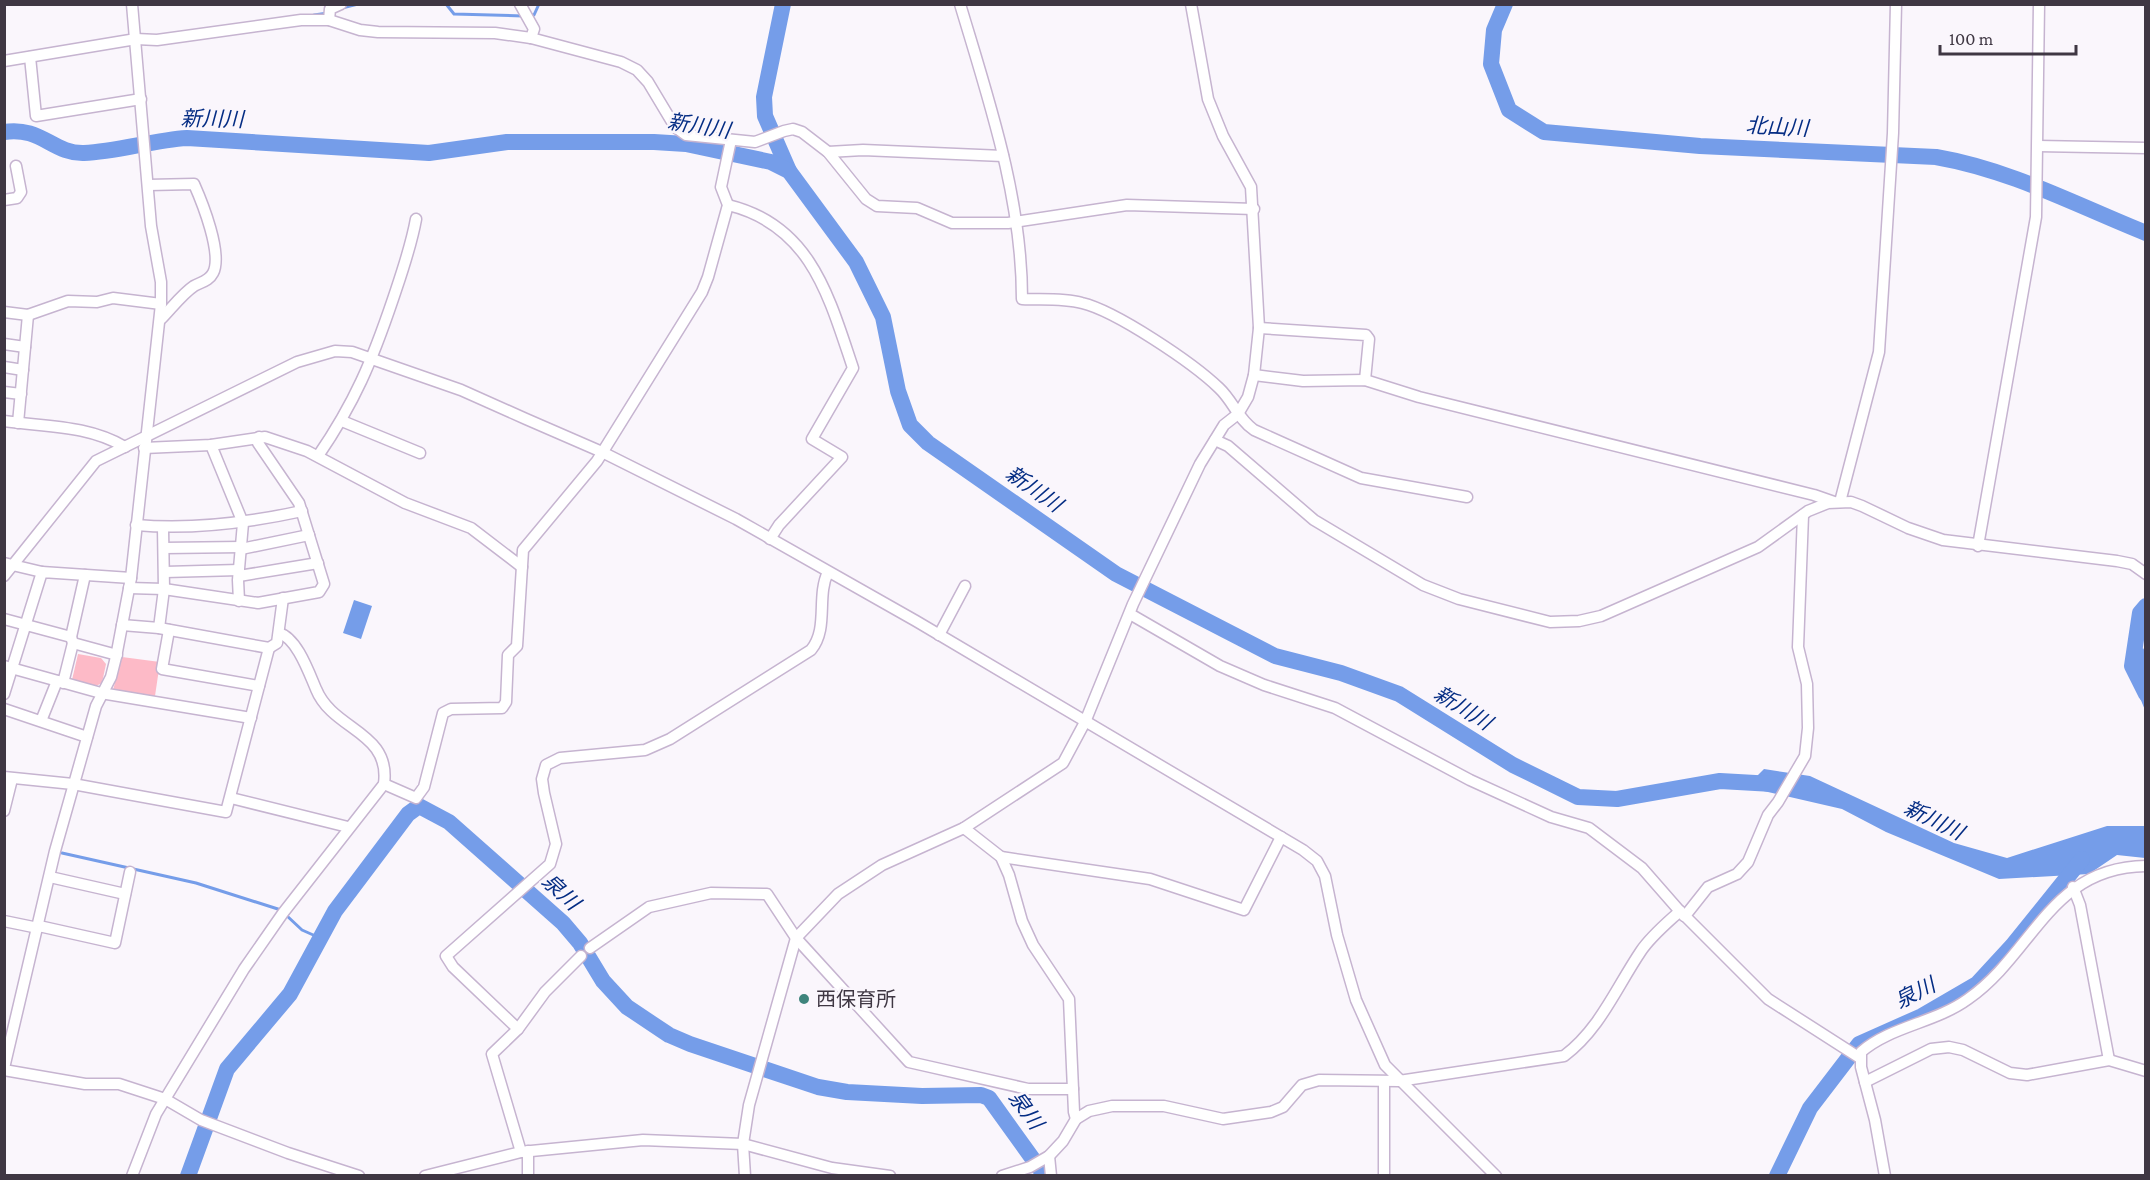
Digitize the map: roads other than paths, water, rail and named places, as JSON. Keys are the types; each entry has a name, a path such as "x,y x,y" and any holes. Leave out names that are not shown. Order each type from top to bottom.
{"street":[{"path":"132,4 161,319 144,443 130,583 117,655 111,677 101,693 73,784 4,1069 85,1084 119,1084 165,1099 206,1122 330,1168 359,1176"},
{"path":"4,61 136,39 157,40 301,20 330,15 341,4"},
{"path":"520,4 534,29 531,38"},
{"path":"960,4 1003,156 1018,222 1022,259 1022,299 1079,302 1098,307 1194,367 1221,390 1243,422 1254,430 1361,478 1467,497"},
{"path":"745,1176 743,1144 749,1105 796,938 838,894 882,865 964,828 1063,764 1085,722 1132,609 1200,464 1224,425 1238,414 1248,397 1254,375 1259,328 1251,187 1223,136 1208,99 1191,4"},
{"path":"1837,502 1879,352 1893,133 1896,4"},
{"path":"1978,546 2036,218 2039,165 2039,4"},
{"path":"330,15 360,30 484,33 531,38 621,62 637,70 648,82 675,127 686,135 731,142 755,142 793,129 802,132 828,152 866,199 877,206 917,208 952,223 1018,222 1127,206 1254,209"},
{"path":"30,57 36,116 141,99"},
{"path":"384,784 416,798 424,787 443,713 451,709 502,708 506,702 508,655 517,646 523,550 602,452 702,292 728,204 721,187 731,142"},
{"path":"2038,146 2145,148"},
{"path":"828,152 863,150 1003,156"},
{"path":"4,200 17,198 21,192 16,166"},
{"path":"148,185 194,183 209,218 215,264 213,273 206,282 194,287 161,319"},
{"path":"728,204 759,215 784,231 812,263 828,295 853,368 812,439 842,457 779,525 770,540"},
{"path":"318,456 342,421 373,358 412,242 416,219"},
{"path":"4,312 28,315 68,301 127,298 161,304"},
{"path":"18,423 28,315"},
{"path":"1259,328 1366,335 1369,339 1365,380"},
{"path":"4,344 25,346"},
{"path":"144,443 297,362 335,351 352,352 461,390 602,452 770,540 939,635 1281,837 1317,861 1325,876 1337,934 1356,1000 1385,1065 1496,1176"},
{"path":"4,367 23,370"},
{"path":"1254,375 1303,381 1365,380 1419,397 1837,502 1862,506 1923,534 1978,546 2117,561 2132,564 2144,573"},
{"path":"4,392 21,394"},
{"path":"4,421 62,426 106,436 125,447"},
{"path":"342,421 420,453"},
{"path":"4,576 9,565 96,461 125,447 144,443 211,445 259,437 318,456 405,503 471,528 522,567"},
{"path":"9,565 42,572 85,575 258,603 319,592 324,584 299,503 258,442 259,437"},
{"path":"1215,440 1228,446 1314,520 1423,585 1459,598 1550,622 1579,621 1601,616 1758,547 1803,515 1837,502"},
{"path":"211,445 243,523 239,601"},
{"path":"136,525 163,528 243,523 302,511"},
{"path":"1002,1176 1038,1163 1063,1141 1076,1119 1089,1111 1112,1106 1164,1106 1223,1119 1271,1112 1282,1107 1302,1085 1319,1080 1399,1081 1564,1056 1582,1042 1595,1027 1642,949 1682,914 1708,887 1737,874 1748,862 1768,815 1805,756 1808,728 1807,684 1797,647 1803,515"},
{"path":"163,528 165,572 162,669 259,686"},
{"path":"164,548 242,548 309,535"},
{"path":"165,572 239,573 318,563"},
{"path":"4,694 9,668 26,625 42,572"},
{"path":"518,1029 453,967 446,956 550,864 555,854 556,844 542,779 546,765 560,758 645,750 653,747 670,739 811,650 818,642 821,631 822,591 828,572"},
{"path":"41,721 60,682 72,640 85,575"},
{"path":"939,635 965,585"},
{"path":"122,625 164,629 269,648 277,643 283,598"},
{"path":"1132,609 1220,666 1264,686 1335,708 1470,780 1551,818 1589,828 1642,868 1682,914 1768,999 1854,1056 1865,1082 1875,1120 1885,1176"},
{"path":"4,619 117,655"},
{"path":"132,1176 156,1114 244,969 348,827 384,784 386,768 378,748 327,709 300,654 284,634 279,633"},
{"path":"4,811 8,778 73,784 226,812 269,648"},
{"path":"9,668 101,693 251,718"},
{"path":"4,709 87,737"},
{"path":"231,798 348,827"},
{"path":"964,828 1000,857 1009,874 1022,921 1033,945 1069,999 1076,1119"},
{"path":"1000,857 1150,879 1244,910 1281,837"},
{"path":"1854,1056 1875,1040 1921,1024 1968,1000 2073,887 2107,871 2145,866"},
{"path":"4,921 115,943 130,872"},
{"path":"50,877 125,894"},
{"path":"2073,887 2080,905 2109,1060"},
{"path":"590,948 649,907 711,893 766,894 796,938 909,1062 1028,1089 1073,1089"},
{"path":"528,1176 524,1152 492,1054 518,1029 545,992 581,956"},
{"path":"1865,1082 1931,1049 1963,1050 2010,1073 2026,1075 2109,1060 2145,1071"},
{"path":"1384,1082 1384,1176"},
{"path":"425,1176 524,1152 643,1140 743,1144 832,1168 890,1176"},
{"path":"1038,1163 1040,1176"},
{"path":"1038,1163 1051,1176"}],"water":[{"path":"354,600 372,606 361,639 343,633"},
{"path":"2143,648 2146,653 2145,710 2125,662"},
{"path":"1764,769 1810,776 1954,843 2007,858 2107,826 2145,826 2145,858 2117,855 2089,874 1999,879 1886,832 1842,809 1746,787"}],"waterway":[{"path":"342,8 358,4"},
{"path":"446,4 454,14 523,16"},
{"path":"530,15 534,15 539,4"},
{"path":"783,4 764,97 765,116 789,171"},
{"name":"北山川","path":"1505,4 1494,30 1491,64 1509,110 1544,132 1700,146 1936,157 1991,170 2017,179 2146,233"},
{"path":"314,15 328,13"},
{"name":"新川川","path":"4,132 28,133 64,149 84,153 187,138 429,153 507,142 654,142 686,144 771,162 789,171 856,262 883,317 898,391 910,425 928,443 1116,574 1275,656 1341,673 1399,694 1513,765 1578,797 1617,799 1720,781 1773,784"},
{"name":"北山川","path":"2146,606 2140,613 2132,666 2146,694"},
{"name":"泉川","path":"188,1176 227,1069 290,994 335,911 408,814 419,806 449,822 563,923 580,943 603,981 627,1007 669,1035 818,1087 847,1092 922,1096 981,1095 989,1098 1045,1176"},
{"path":"62,853 196,883 281,910"},
{"name":"泉川","path":"1777,1176 1810,1108 1859,1044 1922,1016 1977,984 2012,946 2082,859"},
{"path":"286,915 302,930 320,938"}],"place":[{"name":"西保育所","path":"804,999"}]}
